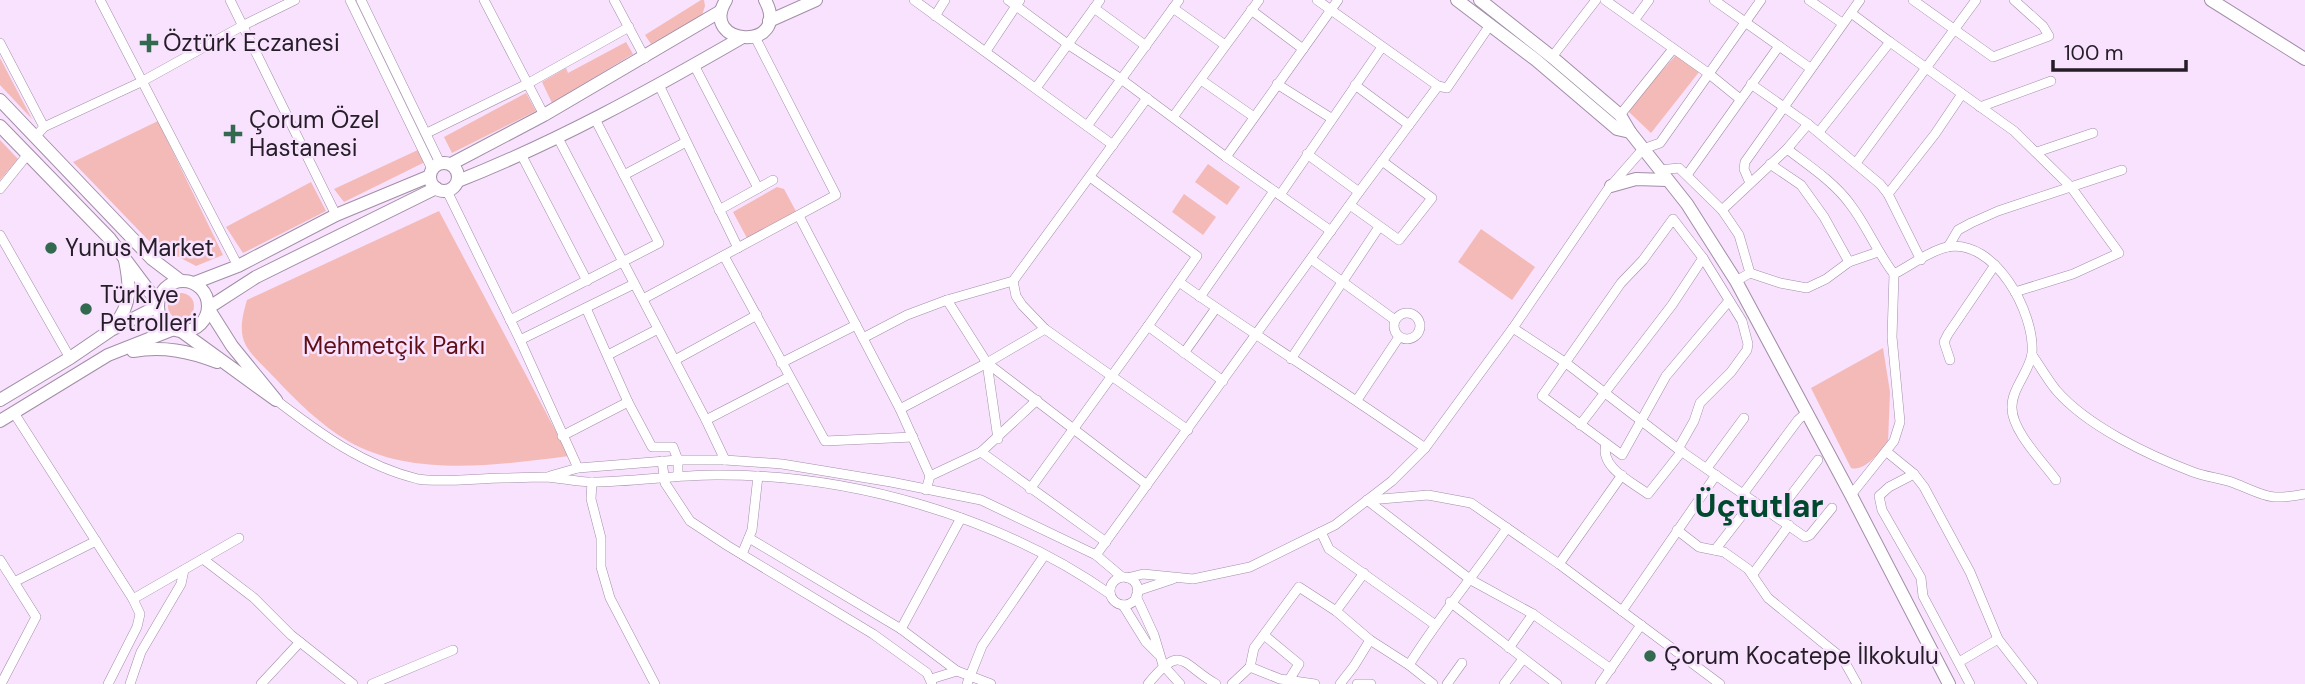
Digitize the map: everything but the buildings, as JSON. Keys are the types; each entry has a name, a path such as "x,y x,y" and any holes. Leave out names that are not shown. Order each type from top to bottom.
{"street":[{"path":"100,0 238,266"},
{"path":"230,0 336,215"},
{"path":"39,132 141,82 295,0"},
{"path":"350,0 438,168"},
{"path":"361,0 427,133 438,168 431,183 441,190 510,320 578,468"},
{"path":"484,0 544,116"},
{"path":"614,0 645,58"},
{"path":"458,181 522,156 659,85 741,38 755,37 769,21 770,14 765,0"},
{"path":"769,21 816,0"},
{"path":"914,0 1113,145"},
{"path":"935,16 945,0"},
{"path":"1173,117 1259,0"},
{"path":"1317,0 1438,86 1447,88 1490,25"},
{"path":"1226,157 1338,0"},
{"path":"1457,0 1536,60 1617,129 1630,132"},
{"path":"1479,0 1620,115 1630,132 1688,204 1754,314 1852,495 1949,684"},
{"path":"1552,57 1596,0"},
{"path":"1605,0 1635,19 1741,99"},
{"path":"1635,19 1649,0"},
{"path":"1714,0 1810,68"},
{"path":"1110,594 1111,585 1125,577 1143,574 1193,579 1250,567 1335,525 1392,481 1425,448 1513,328 1611,186 1643,149 1660,143 1761,0"},
{"path":"1810,0 1842,23"},
{"path":"1750,183 1744,169 1745,162 1860,0"},
{"path":"1913,0 1993,57 2049,36 2043,26 2014,0"},
{"path":"1856,163 1976,0"},
{"path":"2211,0 2305,59"},
{"path":"986,51 1015,2 1069,45 1121,79 1331,231"},
{"path":"1036,88 1097,4 1146,46"},
{"path":"1087,126 1176,4 1225,45"},
{"path":"724,6 724,26 728,32 741,38"},
{"path":"0,400 111,330 158,304 160,296 168,286 238,266 336,215 544,116 645,58 724,6"},
{"path":"1251,10 1303,49"},
{"path":"1851,13 2014,131 2071,187 2119,253 2073,274 2015,292"},
{"path":"427,133 527,84 629,27"},
{"path":"643,299 836,195 755,37"},
{"path":"1819,132 1890,42"},
{"path":"0,43 39,132"},
{"path":"1687,175 1779,46"},
{"path":"1199,297 1307,154 1382,47"},
{"path":"1620,115 1673,49"},
{"path":"694,65 758,188"},
{"path":"1201,80 1254,117"},
{"path":"1980,107 2051,81"},
{"path":"1277,84 1331,118"},
{"path":"1751,84 1819,132 1888,194 1921,260"},
{"path":"659,85 738,248"},
{"path":"1355,85 1409,125"},
{"path":"1096,555 1438,86"},
{"path":"1888,194 1962,94"},
{"path":"863,338 907,315 1013,281 1147,98"},
{"path":"0,100 39,132 152,259 205,293 208,308 200,325 108,355 0,421"},
{"path":"510,320 659,243 595,119"},
{"path":"1722,210 1787,149 1808,124"},
{"path":"0,126 110,239 158,304 161,317 239,371 314,429 355,454 389,470 421,480 545,477 592,482 678,476 758,476 858,489 961,518 1077,572 1110,594 1115,601 1123,604 1131,602 1137,593 1175,578"},
{"path":"2037,152 2093,133"},
{"path":"558,138 725,460"},
{"path":"624,175 686,142"},
{"path":"1787,149 1829,182 1849,202 1894,274 1892,337 1900,422 1887,452 1852,495"},
{"path":"1307,154 1359,192"},
{"path":"0,188 28,155"},
{"path":"522,156 587,281"},
{"path":"1350,205 1399,240 1432,198 1382,162"},
{"path":"1770,164 1801,185 1824,217 1849,262"},
{"path":"208,308 256,277 441,190 454,188 458,181 458,171 438,168"},
{"path":"1611,186 1663,175 1679,168 1722,210 1739,235 1750,274"},
{"path":"1894,274 1948,247 1958,230 1971,223 2122,170"},
{"path":"1030,489 1149,327 1197,256 1090,177"},
{"path":"719,210 773,180"},
{"path":"799,216 913,437 930,476 926,490"},
{"path":"1606,444 1604,451 1607,462 1648,494 1680,450 1700,403 1731,372 1748,350 1742,321 1703,258 1673,219 1643,260 1621,283 1542,396 1622,455 1666,376 1728,302"},
{"path":"1291,359 1379,227"},
{"path":"0,235 70,358"},
{"path":"1948,247 1975,252 1995,265 2015,292 2028,321 2032,355 2012,407 2018,429 2056,480"},
{"path":"1736,281 1750,274 1807,288 1826,279 1849,262 1878,252"},
{"path":"111,330 128,303 130,290 124,256"},
{"path":"724,256 825,441 913,437"},
{"path":"1580,425 1672,305 1703,258"},
{"path":"1311,259 1395,320"},
{"path":"1950,360 1944,342 1995,265"},
{"path":"1013,281 1016,296 1045,329 1188,430"},
{"path":"1179,282 1255,336 1357,400 1425,448"},
{"path":"520,340 634,284"},
{"path":"947,300 986,363 1147,485"},
{"path":"208,308 232,346 275,400"},
{"path":"586,308 628,402 652,447 673,447 678,460 678,476"},
{"path":"1184,353 1216,308"},
{"path":"1408,313 1415,316 1420,324 1419,332 1414,338 1406,340 1399,337 1394,329 1395,320 1408,313"},
{"path":"1742,321 1754,314"},
{"path":"674,360 757,316"},
{"path":"781,363 856,325"},
{"path":"1149,327 1223,382"},
{"path":"1513,328 1566,363 1640,421 1805,537 1810,535 1832,508"},
{"path":"608,355 658,329"},
{"path":"900,409 1045,329"},
{"path":"1357,400 1399,337"},
{"path":"108,355 146,349 174,349 194,353 239,371"},
{"path":"2032,355 2057,391 2113,435 2156,457 2196,473 2234,483 2259,495 2281,499 2305,494"},
{"path":"986,363 998,439"},
{"path":"706,419 789,377"},
{"path":"930,476 981,452 1037,401"},
{"path":"562,436 628,402"},
{"path":"1743,494 1798,420 1807,412"},
{"path":"14,413 140,614 137,627 108,684"},
{"path":"1707,468 1744,418"},
{"path":"981,452 1105,542"},
{"path":"1887,452 1914,474 1924,487 1970,572 1998,639 2032,684"},
{"path":"1775,516 1818,460"},
{"path":"545,477 578,468 662,461 752,461 832,471 981,500 1096,555 1135,583 1163,665 1180,684"},
{"path":"662,461 664,477 675,500 690,521 873,634 916,664 931,682 957,671"},
{"path":"1914,474 1889,487 1879,496 1882,510 1921,578 1923,596 1970,684"},
{"path":"1559,564 1622,475"},
{"path":"1622,611 1716,475"},
{"path":"741,554 749,538 758,476"},
{"path":"592,482 590,499 601,538 601,567 610,598 655,684"},
{"path":"1367,500 1428,495 1471,503 1559,564 1720,684"},
{"path":"1367,500 1471,580 1533,614 1611,668"},
{"path":"1716,550 1753,501"},
{"path":"901,629 961,518"},
{"path":"1753,574 1789,526"},
{"path":"1409,665 1434,624 1471,580 1507,528"},
{"path":"1677,530 1699,547 1724,552 1739,561 1753,574 1768,598 1843,659 1857,684"},
{"path":"1321,532 1329,549 1434,624"},
{"path":"133,599 239,538"},
{"path":"749,538 901,629 969,680 991,684"},
{"path":"14,582 96,541"},
{"path":"969,680 982,646 1044,556"},
{"path":"203,559 254,598 300,642 353,684"},
{"path":"0,560 37,617 1,684"},
{"path":"130,684 141,652 181,584 184,570"},
{"path":"1336,611 1364,573"},
{"path":"1233,684 1250,667 1254,648 1299,587 1336,611 1370,640 1433,684"},
{"path":"1450,602 1557,684"},
{"path":"1123,604 1146,642 1159,654"},
{"path":"1509,648 1533,614"},
{"path":"1600,684 1641,625"},
{"path":"1264,635 1299,664 1289,680"},
{"path":"1959,662 1998,639"},
{"path":"1340,684 1370,640"},
{"path":"261,684 300,642"},
{"path":"372,684 453,650"},
{"path":"1147,684 1163,665 1175,659 1184,660 1216,684"},
{"path":"1504,684 1523,659"},
{"path":"1447,684 1462,663"},
{"path":"1250,667 1289,680 1315,684"},
{"path":"1357,684 1371,684"}],"green space":[{"path":"704,0 705,6 702,15 651,44 645,35"},
{"path":"626,42 633,54 552,103 542,82 566,68 568,73"},
{"path":"1676,55 1699,72 1651,133 1627,110"},
{"path":"0,58 32,119 0,85"},
{"path":"526,93 536,111 452,153 444,137"},
{"path":"158,121 223,255 196,266 150,242 73,162"},
{"path":"0,140 18,159 0,180"},
{"path":"420,149 427,161 344,202 334,189"},
{"path":"1208,164 1240,187 1227,205 1195,182"},
{"path":"311,182 326,211 243,253 226,227"},
{"path":"777,187 784,189 798,215 748,240 733,212"},
{"path":"1184,194 1216,217 1203,235 1172,212"},
{"name":"Mehmetçik Parkı","path":"439,211 569,456 514,463 456,466 400,460 373,453 338,435 319,420 291,395 245,344 242,326 247,300"},
{"path":"1481,229 1535,267 1512,300 1458,262"},
{"path":"181,293 190,297 194,306 190,315 181,319 172,315 168,306 172,297"},
{"path":"1883,348 1890,392 1888,442 1866,464 1851,468 1811,388"}],"place":[{"name":"Öztürk Eczanesi","path":"149,43"},
{"name":"Çorum Özel Hastanesi","path":"233,134"},
{"name":"Yunus Market","path":"51,248"},
{"name":"Türkiye Petrolleri","path":"86,309"},
{"name":"Çorum Kocatepe İlkokulu","path":"1650,656"}],"district":[{"name":"Üçtutlar","path":"1759,506"}]}
